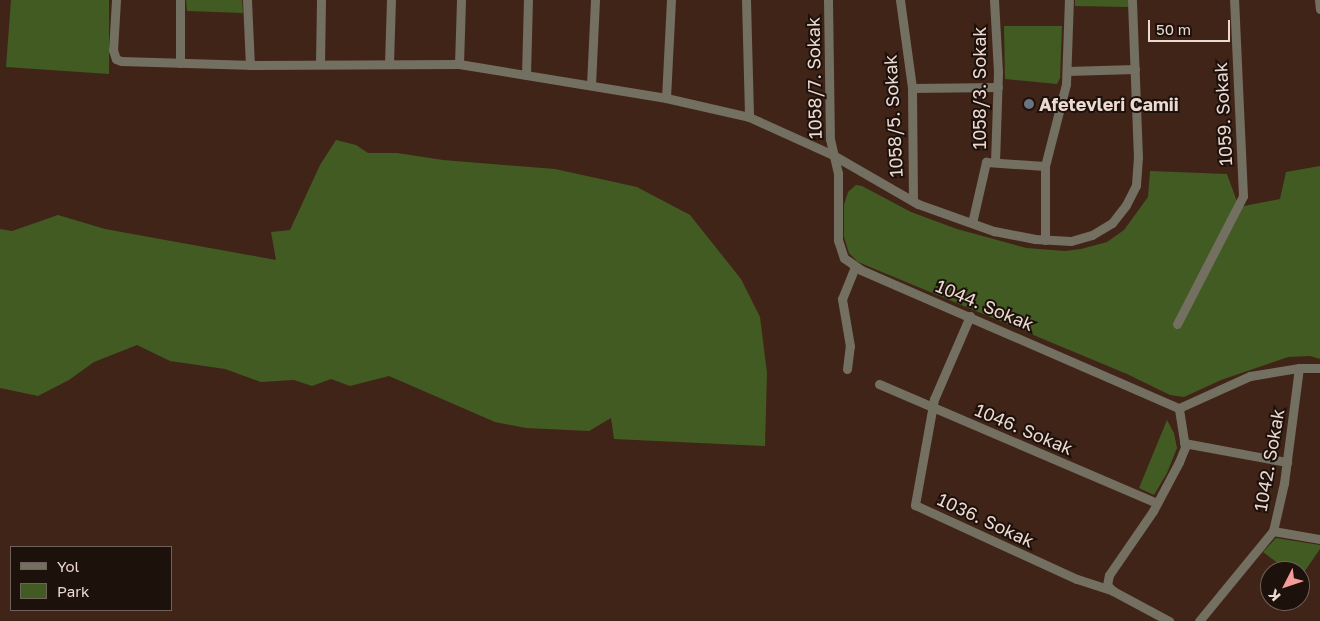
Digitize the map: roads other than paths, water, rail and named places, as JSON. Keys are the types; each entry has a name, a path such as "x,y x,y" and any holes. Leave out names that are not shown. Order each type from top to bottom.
{"street":[{"path":"116,0 113,50 116,59 250,65 459,64 666,98 748,117 833,155 913,201 972,223 1012,235 1044,240 1071,241 1092,235 1112,223 1130,198 1138,176 1132,0"},
{"path":"180,0 180,63"},
{"path":"246,0 250,65"},
{"path":"320,64 321,0"},
{"path":"389,63 391,0"},
{"path":"459,64 462,0"},
{"path":"526,75 528,0"},
{"path":"591,85 595,0"},
{"path":"666,98 671,0"},
{"path":"746,0 748,117"},
{"name":"1058/7. Sokak","path":"828,0 830,139 833,155"},
{"name":"1058/5. Sokak","path":"900,0 912,88 913,201"},
{"name":"1058/3. Sokak","path":"972,223 986,162 995,162 998,87 994,0"},
{"path":"1044,240 1045,166 1066,84 1069,0"},
{"name":"1059. Sokak","path":"1177,324 1243,196 1234,0"},
{"path":"1319,0 1320,9"},
{"path":"1067,71 1135,69"},
{"path":"912,88 998,87"},
{"path":"833,155 838,173 838,240 844,258 855,267 842,299 850,346 847,369"},
{"path":"995,162 1045,166"},
{"name":"1044. Sokak","path":"855,267 1179,408"},
{"name":"1036. Sokak","path":"970,316 934,399 915,505 1077,579 1113,591 1169,621"},
{"path":"1113,591 1107,584 1108,575 1157,503 1179,462 1184,443 1179,408 1250,376 1299,368 1320,368"},
{"name":"1042. Sokak","path":"1198,621 1273,532 1287,462 1299,368"},
{"name":"1046. Sokak","path":"879,384 1157,503"},
{"path":"1184,443 1287,462"},
{"path":"1273,532 1320,539"}],"place":[{"name":"Afetevleri Camii","path":"1029,104"}]}
